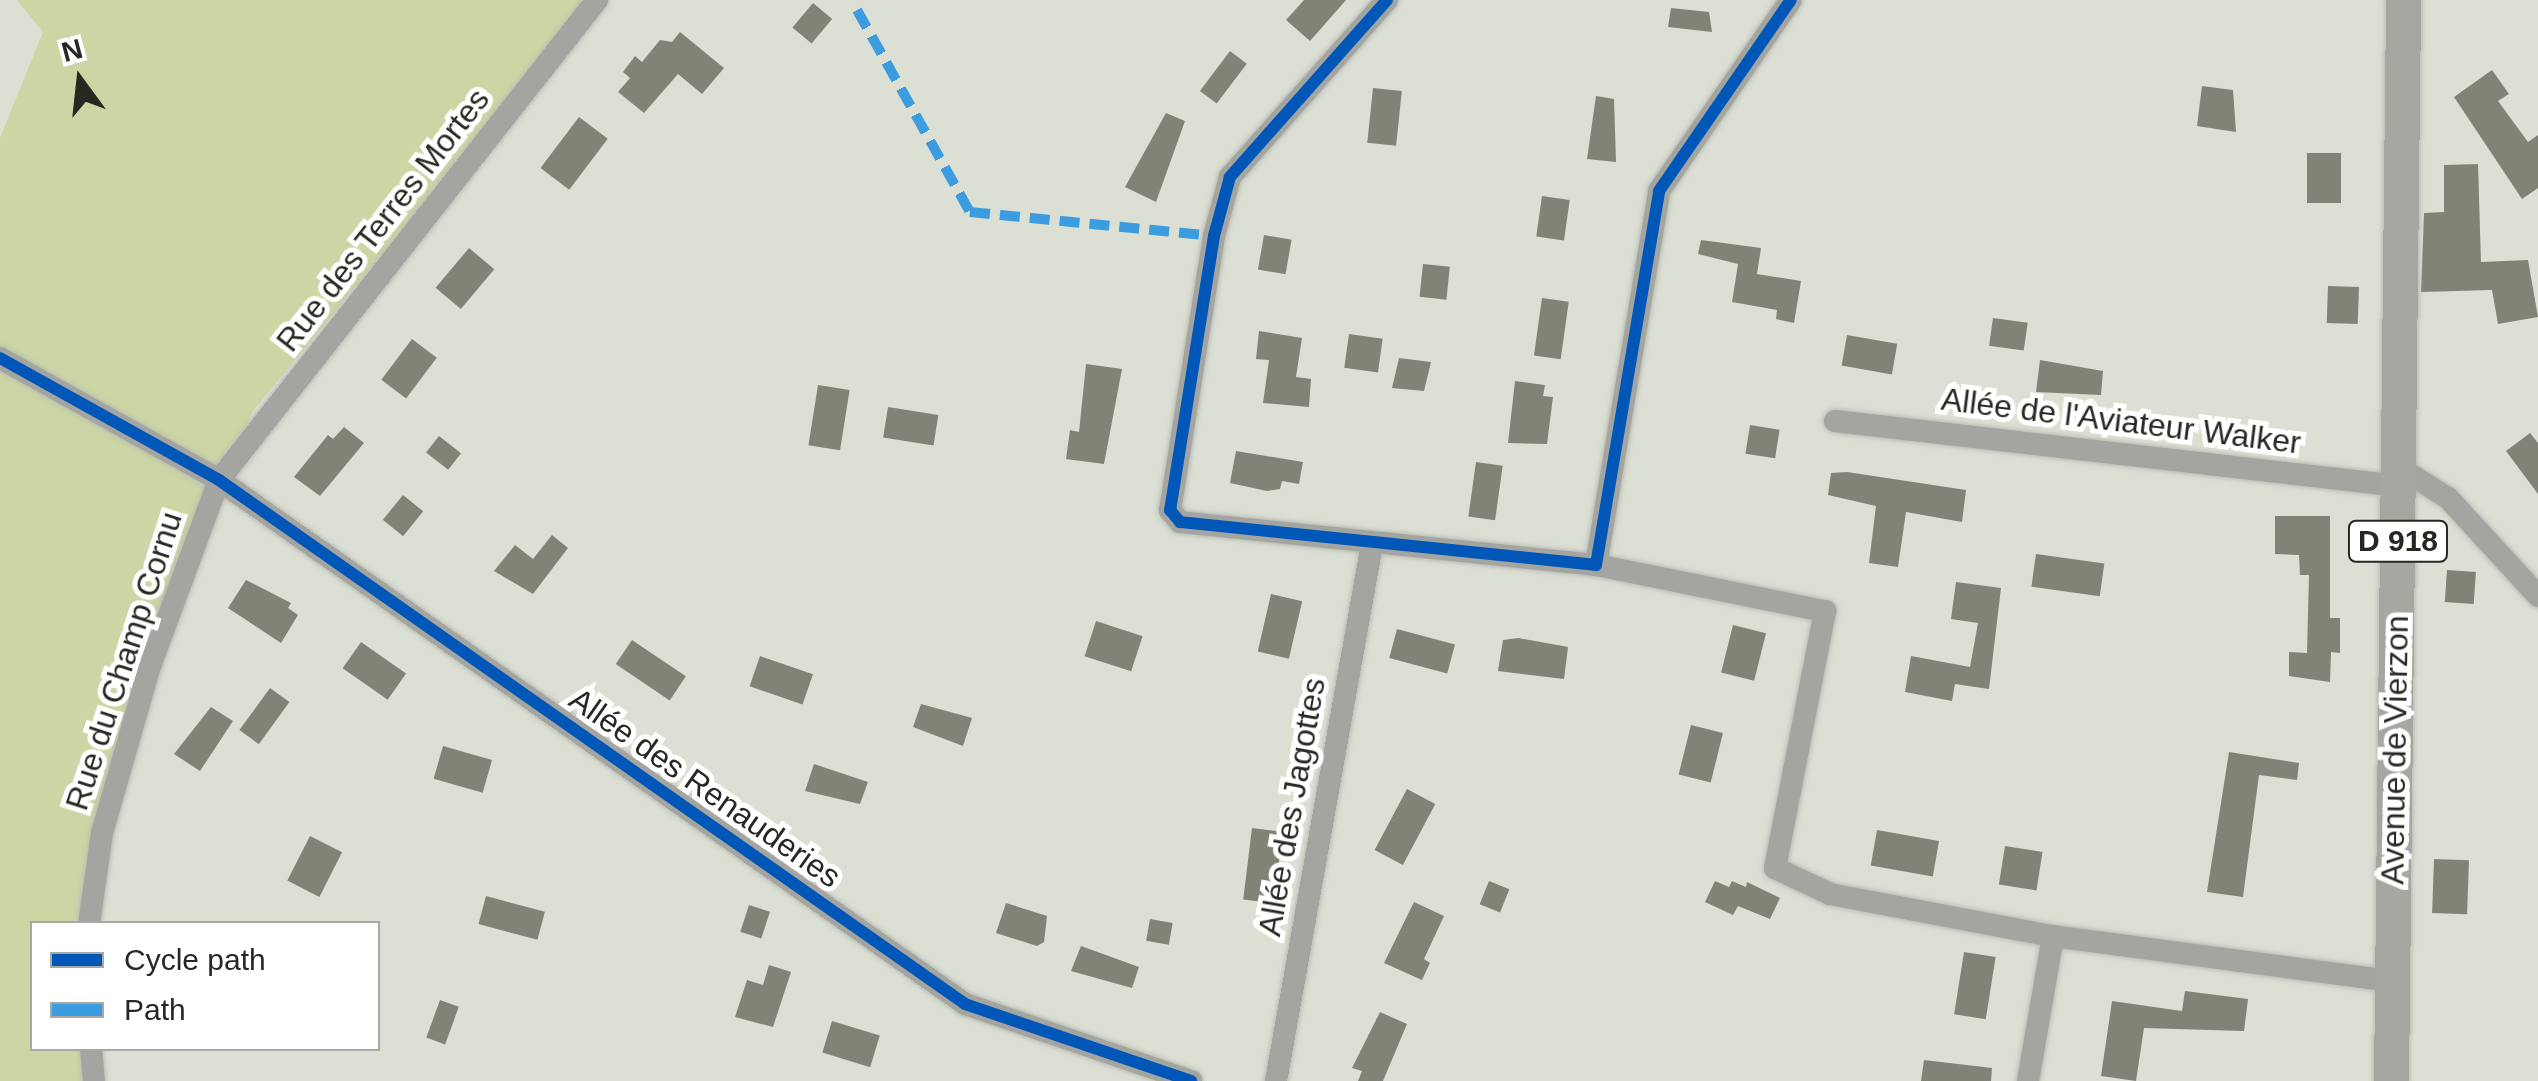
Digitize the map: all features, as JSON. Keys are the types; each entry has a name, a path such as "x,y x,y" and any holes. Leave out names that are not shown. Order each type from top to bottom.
{"main road":[{"name":"Avenue de Vierzon","path":"2391,1081 2402,0"}],"street":[{"name":"Rue des Terres Mortes","path":"218,480 598,0"},
{"path":"1387,0 1230,177 1214,236 1170,510 1180,522 1596,565 1825,611 1775,868 1830,894 2053,936 2392,980"},
{"path":"1596,565 1660,191 1792,0"},
{"name":"Allée des Renauderies","path":"0,358 218,480 965,1004 1191,1081"},
{"name":"Allée de l'Aviateur Walker","path":"1835,421 2399,477"},
{"path":"2399,477 2448,498 2538,596"},
{"name":"Rue du Champ Cornu","path":"89,921 102,833 148,669 218,480"},
{"name":"Allée des Jagottes","path":"1276,1081 1372,544"},
{"path":"2028,1081 2053,936"},
{"path":"91,1051 94,1081"}],"green space":[{"path":"17,0 591,0 253,411 172,591 92,921 30,921 30,1051 94,1051 96,1081 0,1081 0,138 43,32"}],"building":[{"path":"1304,0 1346,0 1310,41 1286,20"},
{"path":"813,3 832,19 812,44 792,28"},
{"path":"1671,8 1709,12 1712,32 1668,27"},
{"path":"680,32 724,68 702,94 678,74 644,113 618,92 630,78 623,72 635,56 642,62 660,40 672,42"},
{"path":"1230,51 1247,64 1217,104 1200,91"},
{"path":"2492,70 2509,94 2498,101 2528,142 2538,135 2538,188 2522,199 2454,97"},
{"path":"2202,86 2233,90 2236,132 2197,126"},
{"path":"1373,88 1402,91 1396,146 1367,143"},
{"path":"1596,96 1614,99 1616,162 1587,159"},
{"path":"1166,113 1185,121 1156,202 1125,187"},
{"path":"579,117 608,139 569,190 540,168"},
{"path":"2307,153 2341,153 2341,203 2307,203"},
{"path":"2478,164 2481,262 2528,260 2538,317 2498,324 2492,290 2421,292 2424,213 2444,212 2444,165"},
{"path":"1542,196 1570,200 1564,240 1536,237"},
{"path":"1264,235 1292,240 1285,274 1258,269"},
{"path":"1701,240 1761,248 1757,274 1801,281 1794,323 1776,319 1777,310 1732,302 1738,264 1698,254"},
{"path":"469,248 494,269 461,309 436,288"},
{"path":"1423,264 1450,267 1446,300 1420,297"},
{"path":"2328,286 2359,287 2358,324 2327,323"},
{"path":"1542,298 1569,302 1561,359 1534,355"},
{"path":"1993,318 2028,323 2024,351 1989,346"},
{"path":"1259,331 1302,338 1296,377 1311,379 1309,407 1263,403 1269,360 1256,359"},
{"path":"1349,334 1383,339 1378,372 1344,368"},
{"path":"1847,335 1897,344 1892,374 1842,366"},
{"path":"412,339 437,358 406,398 381,380"},
{"path":"1399,358 1431,362 1424,391 1392,388"},
{"path":"2040,360 2103,371 2101,395 2036,392"},
{"path":"1086,364 1122,369 1104,464 1066,459 1070,430 1079,432"},
{"path":"1515,381 1545,385 1543,396 1553,397 1547,444 1508,443"},
{"path":"818,385 850,390 840,450 808,445"},
{"path":"888,407 938,415 934,446 883,438"},
{"path":"1750,425 1780,430 1775,458 1745,454"},
{"path":"344,427 364,443 320,496 294,477 328,435 333,439"},
{"path":"2530,433 2538,443 2538,494 2506,451"},
{"path":"439,436 461,453 448,470 426,453"},
{"path":"1236,451 1303,462 1299,484 1282,481 1280,489 1267,491 1230,483"},
{"path":"1476,462 1503,466 1495,520 1468,516"},
{"path":"1831,473 1966,490 1962,522 1906,512 1898,567 1869,563 1876,506 1828,495"},
{"path":"403,495 423,511 403,536 383,520"},
{"path":"2275,516 2330,516 2330,618 2340,618 2340,653 2331,652 2330,682 2289,676 2289,652 2307,653 2309,575 2300,575 2299,555 2275,554"},
{"path":"552,535 568,548 533,594 494,571 515,545 533,559"},
{"path":"2036,554 2104,564 2100,596 2031,587"},
{"path":"2447,570 2476,572 2474,604 2445,602"},
{"path":"246,580 291,603 288,608 298,615 281,643 228,608"},
{"path":"1956,582 2001,588 1989,689 1955,684 1952,701 1905,692 1911,656 1970,667 1978,623 1951,619"},
{"path":"1271,594 1302,601 1289,659 1258,651"},
{"path":"1096,621 1143,636 1131,671 1085,656"},
{"path":"1733,625 1766,633 1754,681 1721,673"},
{"path":"1397,629 1455,645 1447,674 1389,658"},
{"path":"1518,638 1568,647 1564,679 1498,671 1503,640"},
{"path":"632,640 686,676 670,700 616,664"},
{"path":"361,642 406,674 388,700 343,668"},
{"path":"760,656 813,674 803,704 750,686"},
{"path":"270,688 289,702 259,744 239,730"},
{"path":"921,704 972,718 963,746 913,727"},
{"path":"211,707 233,721 200,771 174,754"},
{"path":"1691,725 1723,733 1711,782 1679,774"},
{"path":"443,746 492,760 483,793 434,779"},
{"path":"2229,752 2299,763 2297,780 2259,775 2243,897 2207,892"},
{"path":"814,764 868,782 860,804 805,791"},
{"path":"1407,789 1435,804 1403,865 1375,850"},
{"path":"1252,828 1283,832 1274,903 1243,899"},
{"path":"1877,830 1939,841 1933,876 1871,865"},
{"path":"310,836 342,852 319,897 287,881"},
{"path":"2005,846 2043,852 2036,890 1999,885"},
{"path":"2434,859 2469,860 2467,914 2432,913"},
{"path":"1489,881 1509,889 1500,912 1480,904"},
{"path":"1715,881 1729,887 1732,881 1746,887 1747,882 1780,898 1770,919 1738,906 1733,915 1705,902"},
{"path":"486,896 545,912 537,940 478,924"},
{"path":"1414,902 1444,916 1424,959 1430,963 1422,980 1384,963"},
{"path":"1006,903 1047,916 1044,942 1037,946 996,933"},
{"path":"749,905 770,912 761,938 740,932"},
{"path":"1150,919 1173,923 1169,945 1146,941"},
{"path":"1081,946 1139,967 1132,988 1071,971"},
{"path":"1964,952 1996,957 1986,1019 1954,1014"},
{"path":"769,965 791,972 773,1027 735,1017 747,980 763,985"},
{"path":"2185,991 2248,999 2244,1031 2144,1028 2136,1081 2101,1076 2112,1001 2182,1011"},
{"path":"440,1000 459,1007 445,1044 426,1038"},
{"path":"1380,1012 1407,1024 1383,1081 1358,1081 1362,1071 1352,1068"},
{"path":"832,1021 880,1036 870,1067 822,1053"},
{"path":"1924,1060 1992,1068 1991,1081 1921,1081"}],"marked path":[{"path":"857,10 970,212 1214,236"}],"cycle path":[{"path":"1387,0 1230,177 1214,236 1170,510 1180,522 1596,565 1659,191 1791,0"},
{"path":"0,358 219,480 965,1004 1191,1081"}]}
